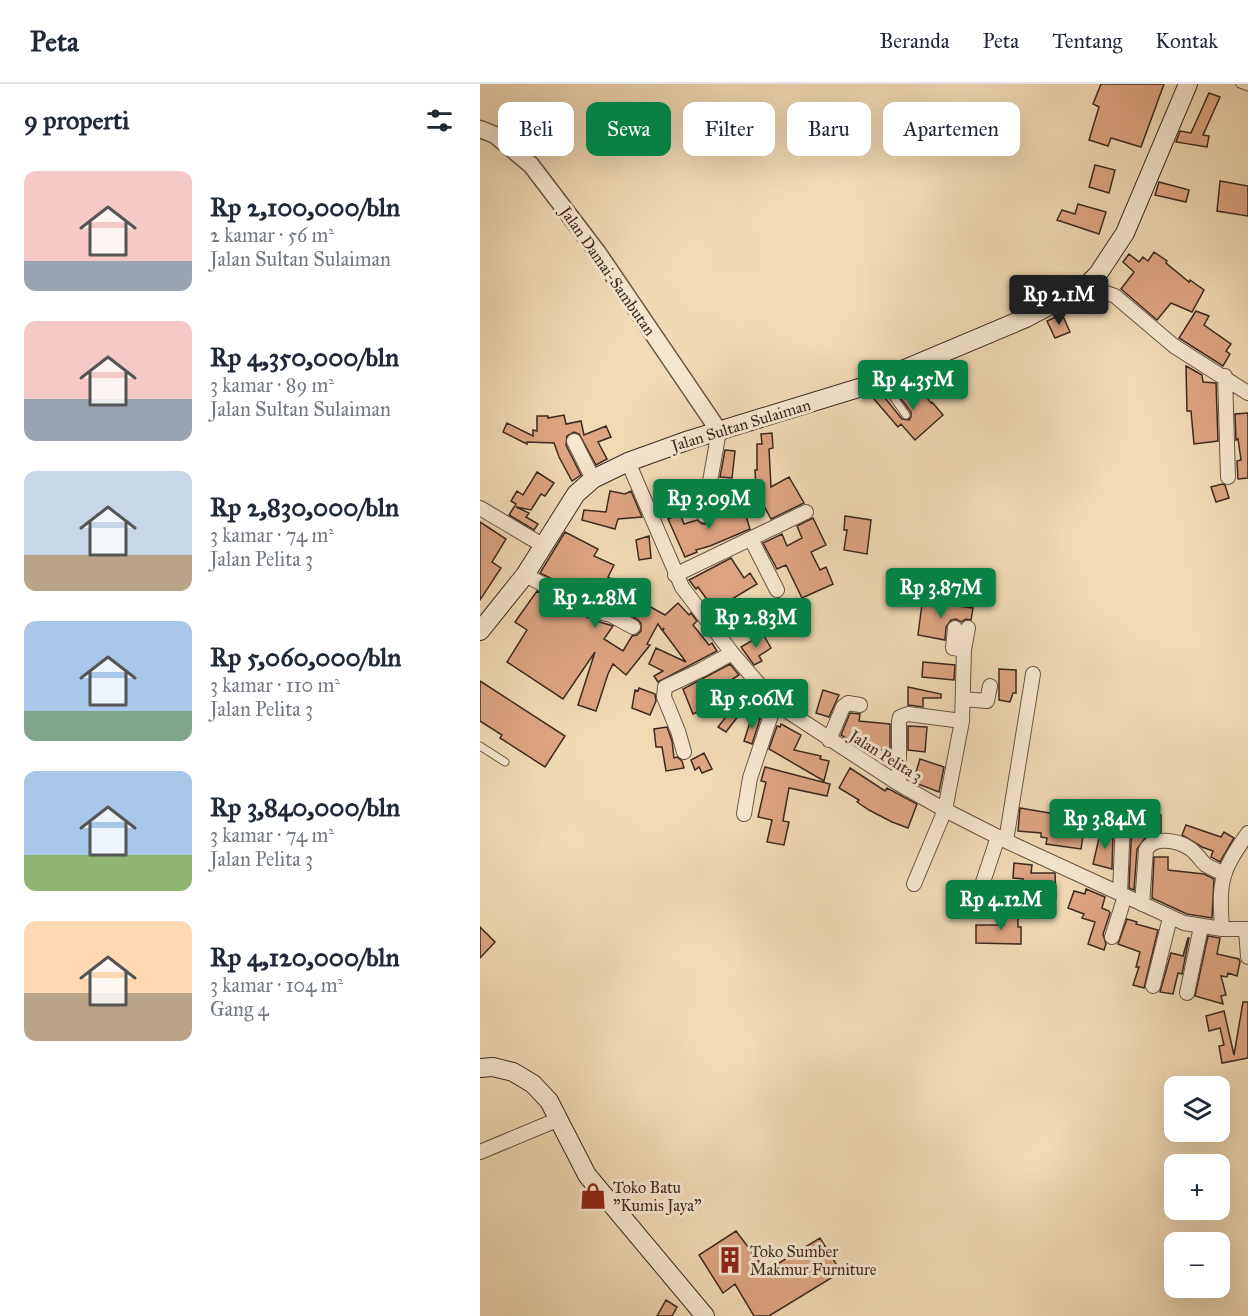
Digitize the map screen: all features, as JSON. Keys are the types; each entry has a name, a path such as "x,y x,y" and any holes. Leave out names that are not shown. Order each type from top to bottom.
{"main road":[{"name":"Jalan Sultan Sulaiman","path":"480,631 525,575 576,494 593,479 628,462 862,387 1026,318 1086,286 1098,274 1125,233 1188,84"},
{"path":"480,1068 493,1067 513,1072 533,1084 549,1101 587,1175 705,1316"}],"street":[{"name":"Jalan Damai-Sambutan","path":"480,129 495,135 531,165 598,253 719,431"},
{"path":"1086,286 1114,296 1174,346 1225,376 1248,393"},
{"path":"1225,376 1228,477"},
{"path":"704,515 719,431"},
{"path":"574,441 593,479"},
{"name":"Jalan Pelita 3","path":"628,462 675,575 690,599 732,653 775,703 899,784 1002,839 1170,918 1201,927 1247,930"},
{"path":"480,508 544,546"},
{"path":"675,575 806,512"},
{"path":"751,539 777,590"},
{"path":"525,575 597,612 608,614 633,627"},
{"path":"914,884 945,810 962,721 964,650 962,628"},
{"path":"684,752 664,697 665,687 732,653"},
{"path":"981,888 1002,839 1033,674"},
{"path":"963,699 987,700 990,686"},
{"path":"744,814 750,778 775,703"},
{"path":"829,740 843,707 848,704 860,705"},
{"path":"899,784 900,717 908,714 962,721"},
{"path":"1112,937 1123,895 1123,819"},
{"path":"1222,929 1220,894 1223,873 1248,833"},
{"path":"1142,904 1146,850 1154,841 1169,841 1188,847 1205,864 1223,873"},
{"path":"1153,986 1170,918"},
{"path":"1187,993 1201,927"},
{"path":"1247,930 1248,957"},
{"path":"480,1152 560,1119"}],"lane":[{"path":"1240,84 1248,87"},
{"path":"881,379 906,415"},
{"path":"480,746 505,762"}],"building":[{"path":"1101,84 1164,84 1141,147 1111,138 1108,146 1089,140 1099,107 1093,104"},
{"path":"1209,93 1220,97 1203,135 1209,136 1207,147 1176,142 1180,131 1191,133"},
{"path":"1095,165 1115,170 1109,193 1089,187"},
{"path":"1220,181 1248,186 1248,216 1217,211"},
{"path":"1159,182 1189,190 1186,202 1155,195"},
{"path":"1078,204 1106,212 1099,234 1057,220 1062,210 1075,214"},
{"path":"1154,252 1189,282 1190,280 1204,290 1192,312 1171,303 1157,320 1121,289 1134,272 1123,262 1129,254 1139,262 1143,257 1148,261"},
{"path":"1196,311 1209,316 1204,325 1231,344 1226,351 1230,354 1223,366 1179,338"},
{"path":"1062,314 1070,332 1055,338 1047,321"},
{"path":"1186,366 1202,375 1203,382 1216,383 1218,441 1194,444 1191,411 1187,411"},
{"path":"914,382 943,415 915,440 901,424 898,427 874,399 881,393 902,419 909,420 911,412 898,395"},
{"path":"1248,413 1248,478 1238,479 1237,461 1241,460 1238,439 1236,440 1235,414"},
{"path":"564,415 566,424 581,421 584,435 606,426 611,437 598,442 607,459 596,465 579,434 574,432 567,436 566,445 581,475 572,481 554,443 527,442 527,444 503,432 507,423 533,436 533,430 537,431 537,416 548,416 548,418"},
{"path":"772,433 773,448 769,449 771,487 789,477 804,503 771,519 756,491 755,470 757,470 757,444 762,444 761,434"},
{"path":"725,450 735,451 732,478 720,477"},
{"path":"537,472 554,483 545,496 541,494 531,510 516,507 529,513 526,517 538,524 534,530 509,515 516,504 511,501 517,491 523,495"},
{"path":"1225,485 1229,498 1216,502 1211,487"},
{"path":"610,491 625,494 631,491 642,517 618,519 615,529 582,520 584,510 606,512"},
{"path":"743,506 750,529 696,550 697,552 685,557 668,519 680,514 684,524 697,520 706,524 713,516"},
{"path":"845,516 871,520 867,554 844,550 847,530 844,530"},
{"path":"813,518 826,545 811,552 820,570 826,567 833,584 802,598 786,565 777,569 763,543 782,534 787,546 802,538 797,526"},
{"path":"480,522 506,539 492,562 501,568 480,600"},
{"path":"565,532 598,549 594,556 614,565 608,577 622,585 620,590 665,615 678,603 689,615 691,613 697,621 693,625 709,645 712,643 717,651 658,682 654,676 663,671 649,664 656,648 686,662 663,631 664,628 662,630 658,624 647,644 650,645 626,675 613,664 596,711 578,705 595,652 563,699 507,662 527,630 515,622 537,591 593,620 613,626 604,639 623,651 632,636 641,631 641,623 637,619 540,573"},
{"path":"649,536 651,558 639,560 636,540"},
{"path":"731,558 744,578 750,573 757,584 732,599 735,604 730,608 738,617 726,626 698,587 696,589 689,580"},
{"path":"936,603 973,608 971,620 966,619 961,622 956,619 951,620 946,627 945,640 918,635 922,604 936,606"},
{"path":"763,634 771,648 759,656 762,661 754,665 741,647"},
{"path":"923,662 955,665 954,680 922,677"},
{"path":"730,664 739,675 706,696 710,706 693,714 683,689"},
{"path":"999,669 1016,670 1016,693 1013,693 1010,702 999,700"},
{"path":"480,681 565,736 545,767 500,738 502,735 480,721"},
{"path":"908,687 941,694 941,698 923,698 923,707 908,705"},
{"path":"639,688 655,694 656,701 650,715 632,708 635,690 638,691"},
{"path":"823,690 839,695 829,717 816,713"},
{"path":"735,705 742,711 726,732 718,727"},
{"path":"850,713 860,714 859,721 890,724 890,763 884,762 885,751 853,740 852,742 841,735"},
{"path":"752,716 760,719 752,744 744,741"},
{"path":"781,724 801,735 794,750 821,756 820,759 829,761 824,781 769,749 777,726 780,727"},
{"path":"908,726 927,727 925,752 908,750"},
{"path":"667,727 674,758 677,757 682,761 684,768 666,771 662,747 656,747 654,729"},
{"path":"704,753 712,769 702,773 699,767 695,770 691,760"},
{"path":"920,759 944,767 939,792 913,782"},
{"path":"765,767 830,784 827,796 789,788 783,821 789,822 784,845 767,842 772,820 758,817 766,782 761,781"},
{"path":"850,768 885,791 887,788 917,804 908,828 869,810 857,802 859,800 839,788"},
{"path":"1020,808 1085,822 1081,849 1046,844 1047,838 1041,837 1041,833 1018,831"},
{"path":"1130,812 1161,815 1161,832 1145,838 1137,849 1134,890 1129,888 1132,819"},
{"path":"1186,825 1221,837 1224,832 1234,838 1220,862 1211,857 1213,851 1182,835"},
{"path":"1101,830 1113,833 1112,869 1093,864"},
{"path":"1154,857 1168,857 1168,870 1204,874 1214,879 1212,918 1187,914 1152,898"},
{"path":"1014,863 1032,865 1031,873 1055,873 1056,898 1042,898 1042,885 1013,878"},
{"path":"1086,889 1105,897 1102,908 1110,913 1103,934 1106,944 1104,950 1088,944 1095,922 1082,918 1084,914 1068,908 1074,891 1085,894"},
{"path":"1004,910 1018,910 1021,944 976,943 976,925 1004,925"},
{"path":"1127,919 1158,930 1144,988 1133,985 1139,967 1136,967 1140,952 1118,944"},
{"path":"480,927 495,942 480,958"},
{"path":"1208,936 1220,938 1217,954 1239,959 1240,962 1237,976 1228,973 1227,977 1221,976 1226,995 1221,996 1223,1004 1195,996"},
{"path":"1188,938 1182,974 1178,973 1173,994 1160,992 1171,953 1183,956"},
{"path":"1243,1002 1248,1002 1248,1058 1222,1063 1219,1046 1224,1045 1220,1028 1209,1031 1206,1016 1224,1011 1234,1055"},
{"path":"736,1231 766,1271 820,1238 841,1272 769,1316 754,1316 735,1284 723,1293 699,1255"},
{"path":"666,1300 677,1307 672,1316 657,1316"}],"place":[{"name":"Toko Batu \"Kumis Jaya\"","path":"593,1196"},
{"name":"Toko Sumber Makmur Furniture","path":"730,1260"}]}
